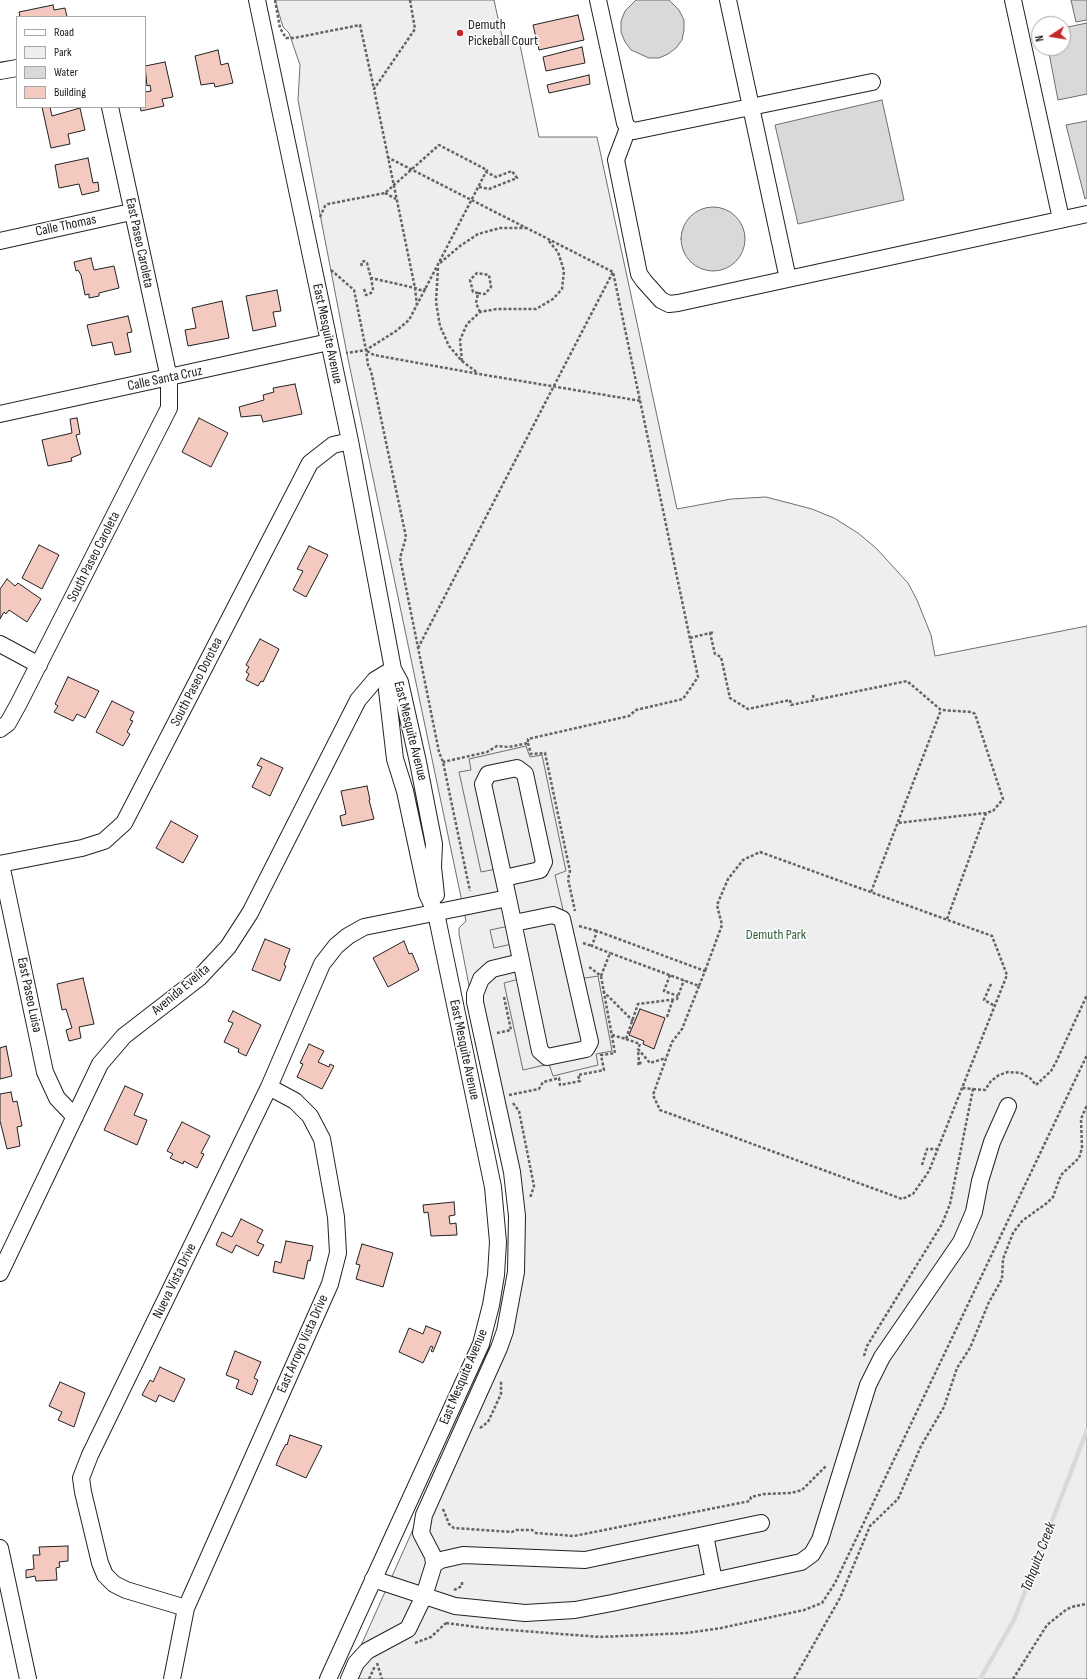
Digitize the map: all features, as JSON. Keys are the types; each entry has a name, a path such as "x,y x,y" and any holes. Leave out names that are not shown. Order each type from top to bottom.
{"street":[{"name":"East Mesquite Avenue","path":"257,0 350,441 393,669 400,682 434,844 433,868 436,892 436,913 493,1187 498,1242 496,1275 491,1305 481,1344 328,1679"},
{"path":"598,0 625,123 628,128 634,131 872,82"},
{"path":"728,0 788,279"},
{"path":"1014,0 1061,219"},
{"path":"0,71 16,68"},
{"name":"East Paseo Caroleta","path":"110,108 131,212 168,378"},
{"path":"628,128 616,160 640,274 644,281 661,300 669,304 1087,214"},
{"name":"Calle Thomas","path":"0,240 131,212"},
{"name":"Calle Santa Cruz","path":"0,414 329,342"},
{"name":"South Paseo Caroleta","path":"0,729 8,723 39,665 170,408 168,378"},
{"name":"South Paseo Dorotea","path":"1,864 82,848 104,840 124,823 310,463 333,445 350,441"},
{"path":"0,644 39,665"},
{"name":"East Mesquite Avenue","path":"393,669 387,690 395,759 405,791 427,894 436,913"},
{"name":"Avenida Evelita","path":"0,1273 100,1064 124,1036 199,978 228,947 250,913 358,700 375,680 393,669"},
{"path":"504,878 540,870 544,862 525,774 517,768 488,774 483,784 514,923 540,1051 546,1057 586,1049 590,1042 562,919 553,915 514,923"},
{"name":"East Paseo Luisa","path":"1,864 45,1072 57,1098 75,1117"},
{"name":"Nueva Vista Drive","path":"186,1608 126,1590 114,1584 105,1575 100,1563 81,1478 97,1441 268,1087 322,964 336,946 348,936 364,927 508,898"},
{"path":"349,1679 356,1663 367,1651 408,1629 424,1596 434,1564 429,1548 421,1533 424,1515 499,1348 512,1299 518,1242 515,1195 475,1002 475,994 480,979 492,969 521,962"},
{"name":"East Arroyo Vista Drive","path":"186,1608 330,1284 338,1253 336,1217 322,1138 310,1116 295,1101 268,1087"},
{"path":"374,1579 455,1606 525,1613 575,1610 801,1562 812,1554 820,1540 868,1385 882,1357 961,1242 974,1212 980,1181 992,1142 1008,1106"},
{"path":"434,1564 441,1560 463,1555 577,1561 761,1523"},
{"path":"705,1535 714,1581"},
{"path":"0,1548 28,1679"},
{"path":"429,1548 453,1550 463,1555"},
{"path":"172,1679 186,1608"}],"path":[{"path":"275,0 280,28 286,38 294,38 360,25 415,288 417,307"},
{"path":"374,89 415,28 410,0"},
{"path":"320,216 325,206 328,204 385,193 439,145 487,170 486,172 496,177 512,171 518,178 489,189 478,187"},
{"path":"387,157 613,272"},
{"path":"343,354 366,350 396,331 409,320 486,172"},
{"path":"385,193 396,199"},
{"path":"479,374 462,361 449,346 440,326 436,302 438,266 460,246 478,234 500,228 527,228"},
{"path":"462,361 460,340 467,324 480,312 497,309 536,308 553,299 562,289 564,271 558,252 546,238"},
{"path":"362,266 361,263 364,261 367,263 373,289 371,293 366,295 364,289"},
{"path":"331,270 354,290 368,365 406,537 400,558 439,752 443,762 471,896"},
{"path":"418,648 613,272"},
{"path":"443,762 487,752 497,746 509,747 528,743 528,739 629,716 636,710 683,700 698,677 613,272"},
{"path":"477,274 489,276 491,287 485,294 478,294 473,292 470,280 477,274"},
{"path":"371,278 420,290 427,288"},
{"path":"478,294 476,303 480,312"},
{"path":"366,350 374,355 641,402"},
{"path":"690,638 715,632"},
{"path":"710,633 715,654 721,657 730,698 748,709 790,700 791,705 907,681 941,710 972,712 975,714 1003,799 993,811 986,813 897,823"},
{"path":"813,695 814,700"},
{"path":"871,892 941,710"},
{"path":"947,919 986,813"},
{"path":"760,852 947,919 992,936 1008,975 929,1171 914,1194 902,1199 660,1110 653,1094 672,1042 682,1029 722,925 717,905 728,879 744,860 760,852"},
{"path":"579,926 597,931 705,971"},
{"path":"592,946 597,931"},
{"path":"582,943 699,986"},
{"path":"601,976 610,953"},
{"path":"670,975 664,991 678,996"},
{"path":"626,1039 638,1004 677,998 684,980"},
{"path":"991,984 984,1000 995,1006"},
{"path":"603,991 633,1021"},
{"path":"962,1088 985,1090 991,1081 999,1075 1008,1072 1020,1073 1030,1078 1036,1085 1051,1071 1087,995"},
{"path":"494,1034 511,1030 504,997"},
{"path":"667,1017 673,999"},
{"path":"612,1035 640,1044 638,1049 639,1064 643,1065"},
{"path":"638,1049 650,1063 666,1058"},
{"path":"506,1088 507,1095 519,1111 534,1186 529,1201"},
{"path":"863,1360 867,1346 942,1224 950,1204 974,1089"},
{"path":"794,1679 840,1598 870,1526 898,1499 921,1446 944,1407 957,1368 970,1348 990,1302 1002,1279 1003,1259 1013,1233 1022,1221 1047,1204 1053,1197 1061,1175 1079,1158 1082,1148 1081,1119 1087,1105"},
{"path":"922,1165 927,1149 938,1149"},
{"path":"477,1434 480,1428 488,1422 501,1394 501,1377"},
{"path":"441,1503 449,1524 454,1528 512,1532 516,1530 532,1530 536,1533 574,1536 750,1501 751,1497 764,1494 791,1493 802,1490 831,1462"},
{"path":"1013,1679 1038,1637 1047,1625 1067,1609 1087,1604"},
{"path":"377,1662 382,1679"}],"green space":[{"name":"Demuth Park","path":"275,0 494,0 503,41 519,40 539,137 597,137 677,509 731,499 766,497 812,509 834,518 858,533 876,548 908,583 917,600 931,635 935,656 1087,626 1087,1679 346,1679 419,1516 502,1321 512,1239 504,1167 459,934 459,928 466,921 347,354 298,100 300,65 289,33 283,27"}],"shaded area":[{"path":"526,746 530,757 542,755 566,871 555,875 579,979 598,976 612,1051 596,1054 598,1065 553,1076 549,1064 523,1070 504,983 519,979 512,944 494,948 490,930 509,926 496,869 481,872 459,772 471,770 469,759"}],"water":[{"path":"636,0 669,0 679,10 684,20 682,40 676,48 668,54 659,58 649,58 631,50 625,42 621,32 621,21 625,11"},
{"path":"1071,0 1087,0 1087,20 1076,22"},
{"path":"1087,23 1087,94 1058,100 1050,56 1071,56 1071,26"},
{"path":"882,100 904,200 798,224 775,125"},
{"path":"1087,121 1087,198 1085,199 1066,125"},
{"path":"713,207 731,213 739,221 745,239 739,257 731,265 713,271 695,265 687,257 681,239 687,221 695,213"}],"building":[{"path":"53,5 54,10 65,8 67,16 20,16 19,12"},
{"path":"578,15 584,40 539,50 533,25"},
{"path":"582,47 585,63 546,71 543,57"},
{"path":"218,50 221,65 228,63 233,83 215,87 214,83 201,85 195,56"},
{"path":"165,62 173,97 162,99 164,106 141,111 140,108 146,108 146,92 151,91 150,85 147,86 146,66"},
{"path":"589,75 590,84 549,93 547,85"},
{"path":"42,108 50,108 52,116 80,108 85,130 68,134 70,144 51,148"},
{"path":"88,158 93,183 98,182 99,191 82,195 79,184 59,188 55,165"},
{"path":"91,258 94,270 114,266 119,288 99,293 99,296 89,298 89,294 85,295 81,275 78,270 76,271 74,262"},
{"path":"277,290 281,311 273,312 276,326 253,331 246,296"},
{"path":"222,301 229,338 188,346 185,330 196,328 192,308"},
{"path":"128,316 132,332 127,333 131,352 115,355 112,342 92,346 87,325"},
{"path":"295,384 302,414 263,422 261,415 241,417 239,407 264,400 263,395 274,392 273,388"},
{"path":"77,418 80,434 76,435 81,454 71,458 72,461 48,466 42,440 72,433 70,419"},
{"path":"199,418 228,433 211,467 182,452"},
{"path":"39,545 59,555 42,589 22,578"},
{"path":"309,546 328,555 306,597 293,590 303,571 297,569"},
{"path":"7,579 15,586 18,583 41,599 27,622 9,610 6,614 4,612 0,619 0,589"},
{"path":"260,639 279,649 263,682 261,681 258,686 246,680 249,674 246,672 249,667 246,665"},
{"path":"68,677 99,691 85,718 77,714 73,721 54,712 58,706 55,704"},
{"path":"112,701 134,712 130,720 133,721 127,732 130,734 123,746 96,732"},
{"path":"261,758 283,768 270,796 252,787 262,767 257,765"},
{"path":"367,786 374,819 342,826 340,816 346,814 341,791"},
{"path":"171,821 198,836 183,863 156,848"},
{"path":"265,939 290,949 284,965 286,966 280,981 252,970"},
{"path":"404,941 409,954 412,953 419,970 388,987 373,958"},
{"path":"83,978 94,1024 79,1027 81,1038 69,1041 66,1030 72,1028 66,1009 62,1010 57,984"},
{"path":"640,1009 665,1018 654,1049 643,1044 644,1041 629,1035"},
{"path":"233,1011 261,1025 246,1056 238,1052 239,1049 224,1042 233,1023 228,1021"},
{"path":"309,1044 324,1051 318,1062 329,1067 330,1064 334,1066 322,1089 297,1077 303,1064 300,1063"},
{"path":"6,1046 12,1076 0,1079 0,1048"},
{"path":"125,1086 143,1094 134,1115 147,1120 137,1145 104,1130"},
{"path":"11,1092 13,1102 17,1101 22,1126 17,1127 20,1146 7,1149 0,1121 0,1094"},
{"path":"182,1122 210,1136 201,1153 204,1154 197,1168 184,1161 183,1164 170,1158 173,1154 167,1151"},
{"path":"454,1202 455,1215 449,1216 450,1224 456,1223 457,1235 431,1236 428,1212 424,1213 423,1205"},
{"path":"241,1219 263,1230 257,1242 264,1245 258,1256 236,1245 232,1253 216,1245 222,1232 232,1237"},
{"path":"286,1241 313,1246 304,1279 273,1272 275,1261 281,1263"},
{"path":"362,1244 393,1253 383,1287 356,1279 360,1265 356,1264"},
{"path":"426,1326 441,1332 433,1352 431,1351 433,1347 431,1346 423,1363 399,1352 409,1328 423,1334"},
{"path":"235,1351 261,1362 254,1378 258,1380 252,1395 236,1388 239,1380 226,1375"},
{"path":"160,1367 185,1379 174,1402 159,1395 156,1402 142,1395 150,1380 153,1382"},
{"path":"60,1382 85,1393 74,1427 58,1420 62,1412 49,1406"},
{"path":"290,1435 322,1446 306,1478 276,1465 286,1444 287,1445"},
{"path":"68,1546 68,1561 59,1562 60,1567 56,1568 57,1580 36,1581 35,1576 26,1578 26,1570 34,1569 33,1555 40,1555 39,1547"}],"waterway":[{"name":"Tahquitz Creek","path":"980,1679 1014,1620 1087,1430"}],"place":[{"name":"Demuth Pickeball Court","path":"460,33"}]}
